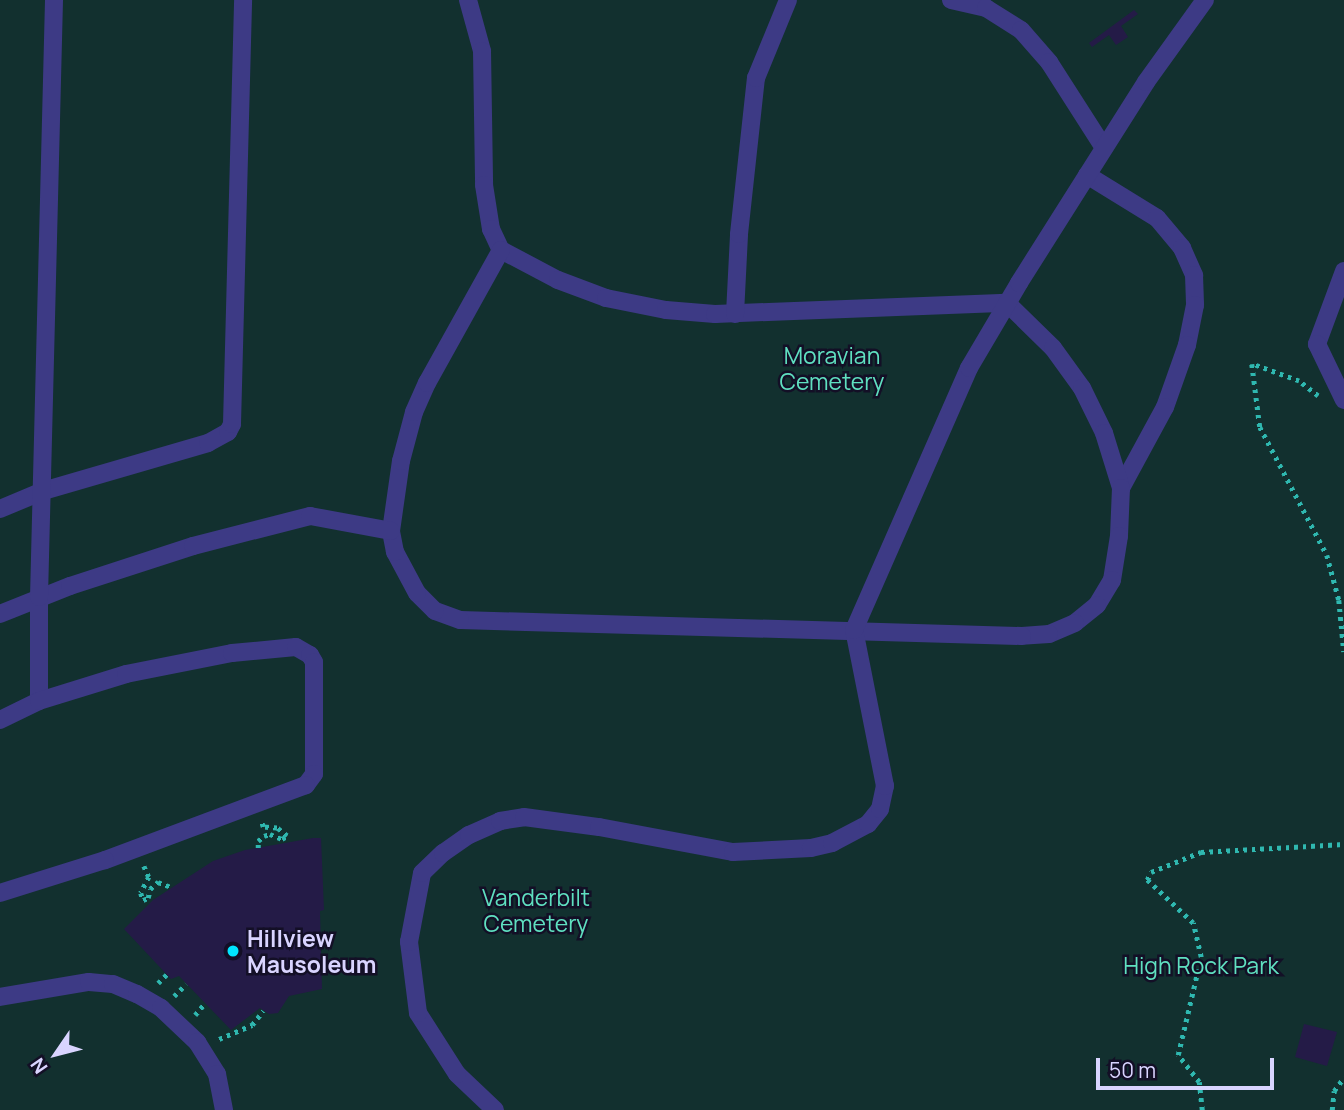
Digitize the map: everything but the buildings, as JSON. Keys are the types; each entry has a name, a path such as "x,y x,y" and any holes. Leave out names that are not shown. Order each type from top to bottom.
{"lane":[{"path":"39,701 39,597 54,0"},
{"path":"0,509 43,491 208,443 228,432 232,424 243,0"},
{"path":"468,0 482,51 484,185 491,229 501,250 558,280 606,298 666,310 734,314 1007,303 1053,348 1082,388 1104,433 1121,488 1119,536 1112,580 1097,605 1075,623 1049,634 1022,636 460,620 435,611 417,593 396,552 391,531 401,461 414,412 501,250"},
{"path":"734,314 739,234 756,78 788,0"},
{"path":"951,0 986,8 1021,30 1049,62 1104,148"},
{"path":"495,1110 457,1074 418,1013 409,942 422,873 443,853 469,835 500,821 524,817 599,827 733,852 811,848 832,843 868,824 880,809 885,786 854,630 969,368 1146,82 1205,0"},
{"path":"1087,175 1157,218 1182,248 1194,275 1195,305 1187,345 1165,407 1121,488"},
{"path":"1335,401 1317,344 1344,271"},
{"path":"0,614 39,597 193,546 310,516 391,531"},
{"path":"0,720 39,701 126,674 232,653 296,647 310,654 314,662 314,774 306,785 270,801 0,893"},
{"path":"0,997 89,982 113,984 137,994 161,1008 197,1042 216,1074 223,1110"}],"path":[{"path":"1335,401 1298,381 1252,364 1259,427 1327,555 1339,600 1344,652"},
{"path":"258,848 258,841 264,836 270,834 282,839 287,836 277,828 263,827"},
{"path":"1202,1110 1199,1082 1178,1055 1201,957 1193,923 1147,880 1151,872 1201,852 1344,844"},
{"path":"149,877 141,893 143,901 158,882 171,887"},
{"path":"157,984 167,974"},
{"path":"173,997 186,984"},
{"path":"194,1016 205,1003"},
{"path":"214,1040 225,1039 252,1025 263,1011"},
{"path":"1332,1110 1334,1091 1344,1077"}],"green space":[{"name":"Moravian Cemetery","path":"0,0 1344,0 1344,1110 0,1110"}],"place":[{"name":"Hillview Mausoleum","path":"233,951"}],"park label":[{"name":"Vanderbilt Cemetery","path":"536,910"},
{"name":"High Rock Park","path":"1201,965"}]}
